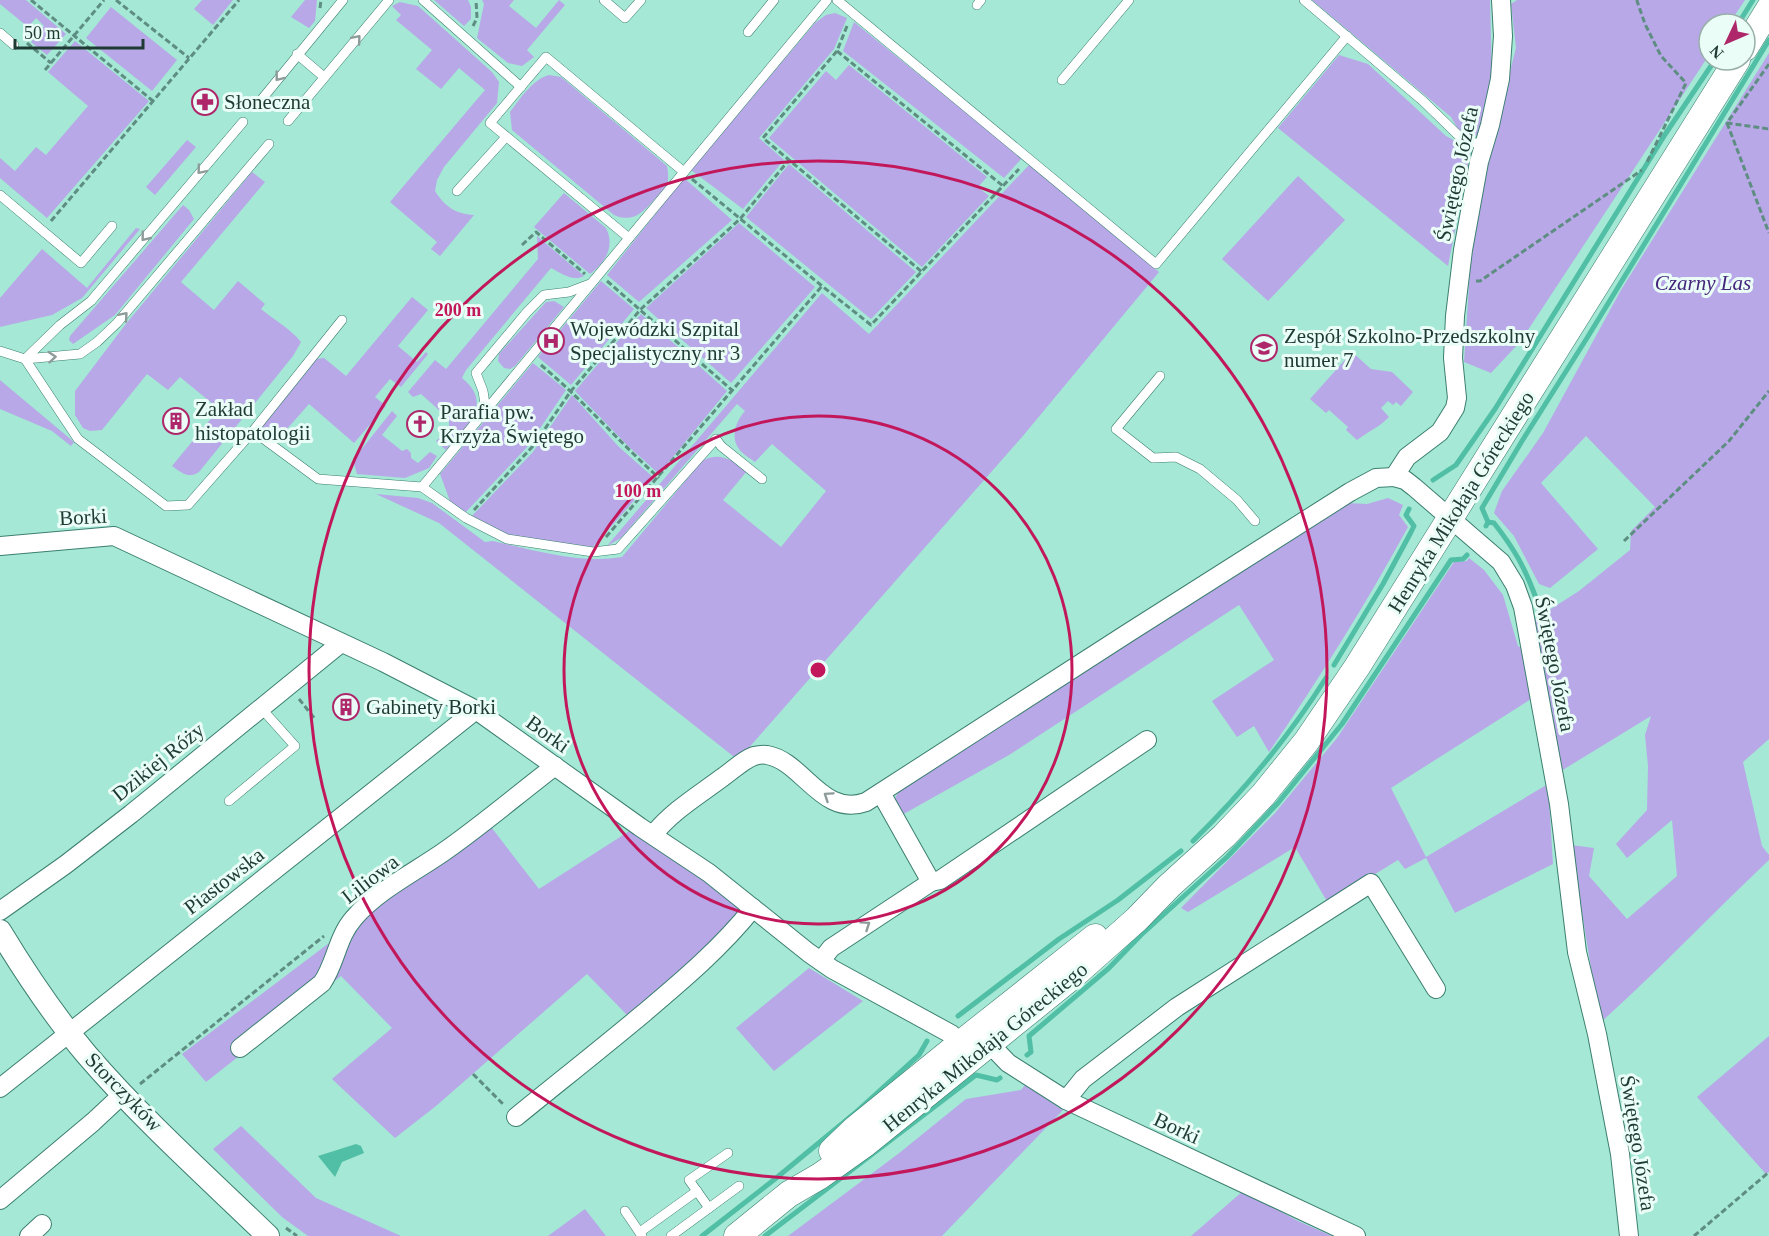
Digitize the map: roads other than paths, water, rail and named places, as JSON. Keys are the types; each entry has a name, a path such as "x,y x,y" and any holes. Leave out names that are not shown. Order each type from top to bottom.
{"main road":[{"path":"1757,28 1769,9"},
{"name":"Henryka Mikołaja Góreckiego","path":"737,1236 789,1194 856,1128 975,1044 1085,944 1169,886 1244,816 1298,753 1353,673 1730,72"}],"street":[{"name":"Świętego Józefa","path":"1502,0 1503,36 1500,79 1470,209 1459,281 1453,358 1457,398 1455,408 1440,432 1407,457 1394,477 1410,484 1501,562 1515,585 1523,607 1559,804 1577,952 1598,1034 1620,1154 1629,1236"},
{"path":"653,835 665,820 740,764 759,755 769,755 783,762 825,795 843,805 860,804 881,793 1350,492 1376,478 1394,477"},
{"name":"Borki","path":"0,546 114,536 383,662 476,710 709,873 821,961 948,1033 975,1044 1066,1100 1356,1236"},
{"name":"Dzikiej Róży","path":"0,911 65,865 341,643"},
{"name":"Piastowska","path":"0,1088 476,710"},
{"path":"821,961 831,948 931,882 940,880 1013,832 1147,740"},
{"name":"Liliowa","path":"240,1048 322,983 329,973 339,942 346,929 354,918 375,899 444,852 555,766"},
{"path":"881,793 931,882"},
{"path":"1066,1100 1083,1079 1177,1007 1371,883 1436,989"},
{"path":"516,1117 610,1042 707,959 735,931 753,908"},
{"name":"Storczyków","path":"0,931 41,996 69,1033 273,1229"},
{"path":"0,1200 130,1090"}],"lane":[{"path":"262,99 343,0"},
{"path":"288,121 389,0"},
{"path":"423,0 521,87"},
{"path":"604,0 626,18 641,0"},
{"path":"748,32 774,0"},
{"path":"422,487 827,0"},
{"path":"837,0 1156,264 1347,36"},
{"path":"1062,80 1129,0"},
{"path":"1304,0 1423,101 1458,135 1468,142 1484,144"},
{"path":"0,33 14,45"},
{"path":"297,54 324,77"},
{"path":"629,238 490,123 546,57 684,172"},
{"path":"25,359 60,325 91,301 243,122"},
{"path":"457,191 506,136"},
{"path":"0,351 25,359 80,354 106,334 268,144"},
{"path":"0,195 81,263 112,226"},
{"path":"486,411 483,391 476,373 544,295 568,292 594,280"},
{"path":"25,359 78,439 166,506 188,505 253,431 342,320"},
{"path":"1160,376 1116,429 1147,455 1163,459 1176,457 1200,469 1237,500 1255,521"},
{"path":"253,431 318,479 422,487 466,518 507,540 593,552 618,549 716,439 762,479"},
{"path":"229,801 295,746 261,708"},
{"path":"709,1208 689,1180 728,1153"},
{"path":"671,1236 739,1186"},
{"path":"625,1211 641,1234 697,1191"}],"waterway":[{"path":"1746,12 1753,0"},
{"path":"1486,526 1488,522 1482,508 1769,40"},
{"path":"1433,480 1456,465 1495,409 1666,133 1707,72"},
{"path":"1334,665 1383,584 1414,526 1406,515 1409,509"},
{"path":"1488,522 1494,523 1513,550 1536,598"},
{"path":"1027,1055 1031,1052 1029,1036 1109,968 1141,935 1227,857 1278,803 1342,724 1451,560 1463,559 1467,555"},
{"path":"1193,841 1264,763 1326,678"},
{"path":"958,1016 1059,939 1118,900 1181,851"},
{"path":"702,1236 855,1113 919,1055 927,1041"},
{"path":"765,1236 976,1075 997,1080 1000,1078"}],"place":[{"name":"Słoneczna","path":"205,102"},
{"name":"Wojewódzki Szpital Specjalistyczny nr 3","path":"551,341"},
{"name":"Zespół Szkolno-Przedszkolny numer 7","path":"1264,348"},
{"name":"Zakład histopatologii","path":"176,421"},
{"name":"Parafia pw. Krzyża Świętego","path":"420,424"},
{"name":"Gabinety Borki","path":"346,707"}],"park label":[{"name":"Czarny Las","path":"1703,283"}]}
